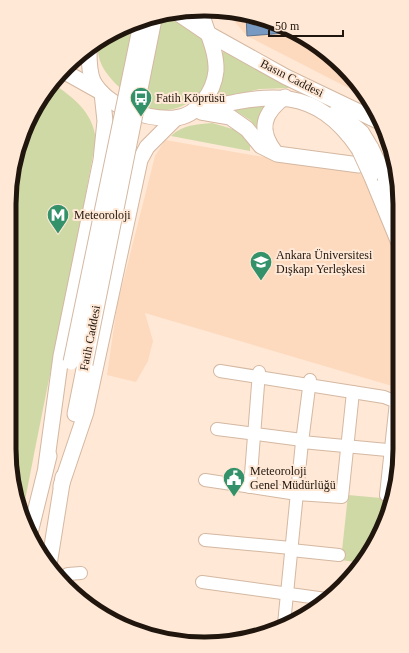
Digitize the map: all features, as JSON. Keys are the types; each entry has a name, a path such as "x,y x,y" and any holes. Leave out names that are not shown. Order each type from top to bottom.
{"main road":[{"path":"192,111 210,94 216,71 215,53 207,33 203,16"},
{"path":"184,17 207,33"},
{"name":"Fatih Caddesi","path":"32,525 46,466 78,363 153,23"},
{"name":"Fatih Caddesi","path":"50,556 78,363 140,27"},
{"name":"Basın Caddesi","path":"207,33 286,76 373,118"},
{"path":"46,466 61,356 101,160 105,121 102,93 93,80 89,56"},
{"path":"68,74 131,111 153,116 176,118"},
{"path":"286,76 350,122 362,133 365,148"},
{"path":"277,154 268,142 264,130 267,116 274,105 285,97"},
{"path":"61,486 86,412 140,160 146,147 176,118 192,111 254,98 285,97 301,101 329,117 365,148 384,173 393,196"},
{"path":"192,111 230,117 247,129 262,146 277,154 359,165"},
{"path":"384,173 393,214"}],"street":[{"path":"220,371 259,374 310,382 353,392 384,397 393,401"},
{"path":"250,487 253,434 259,374"},
{"path":"284,620 302,441 310,382"},
{"path":"205,480 297,494 342,497 353,392"},
{"path":"217,429 302,441 393,451"},
{"path":"387,495 386,494 393,461"},
{"path":"205,540 339,555"},
{"path":"67,578 68,574 81,573"},
{"path":"202,582 319,598"}],"shaded area":[{"path":"232,18 253,22 277,30 299,41 338,71 355,91 247,36"},
{"name":"Ankara Üniversitesi Dışkapı Yerleşkesi","path":"165,140 363,174 393,245 393,386 145,313 153,341 148,361 136,382 107,375 117,306 155,156"}],"green space":[{"path":"173,19 189,27 201,37 207,51 209,66 208,78 201,92 187,104 170,110 151,109 143,106 130,97 113,80 102,66 98,55 98,49 121,35 156,22"},
{"path":"223,50 289,86 289,88 260,89 215,99 218,93 223,69"},
{"path":"58,87 81,106 91,121 96,139 24,504 16,461 16,192 22,156 30,132 41,110"},
{"path":"269,101 260,131 250,120 230,107"},
{"path":"212,123 243,132 250,143 250,151 171,136 175,132 185,127"},
{"path":"348,495 386,498 374,532 355,562 341,560"}],"water":[{"path":"246,21 284,33 247,36"}],"place":[{"name":"Fatih Köprüsü","path":"141,118"},
{"name":"Meteoroloji","path":"58,234"},
{"name":"Ankara Üniversitesi Dışkapı Yerleşkesi","path":"261,282"},
{"name":"Meteoroloji Genel Müdürlüğü","path":"234,498"}]}
